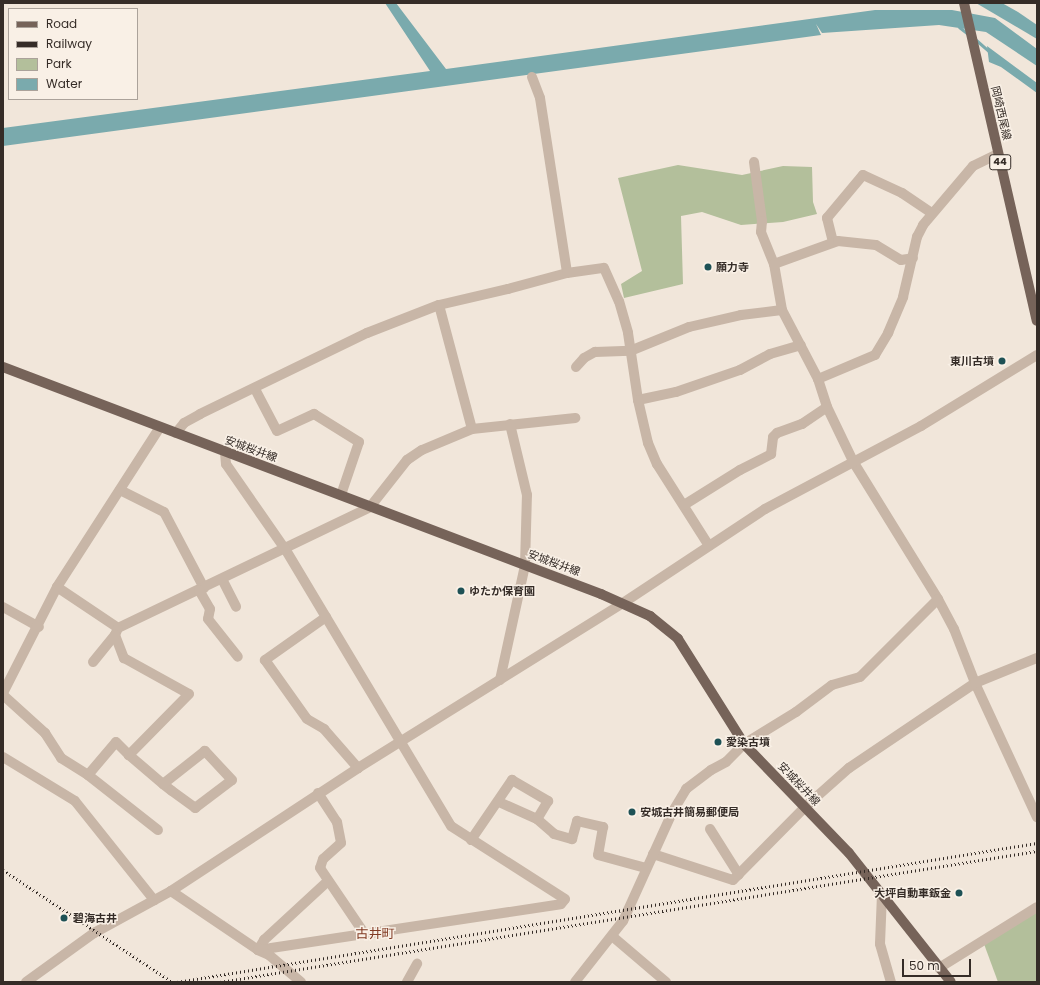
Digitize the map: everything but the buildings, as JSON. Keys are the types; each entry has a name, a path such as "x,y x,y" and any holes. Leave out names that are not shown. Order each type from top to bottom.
{"main road":[{"name":"岡崎西尾線","path":"964,3 1037,321"},
{"name":"安城桜井線","path":"3,367 525,565 623,603 650,616 678,639 744,744 849,853 951,982"}],"street":[{"path":"532,77 540,98 566,273"},
{"path":"818,379 875,355 888,333 903,297 917,238 932,213 973,166 998,154"},
{"path":"754,162 762,221 761,232 774,264 782,310 818,379 827,407 854,463 938,599 954,629 975,683 1037,817"},
{"path":"833,242 827,218 864,175 902,193 932,213"},
{"path":"774,264 833,242 876,245 901,260 913,258"},
{"path":"176,433 184,423 367,333 439,305 508,290 566,273 604,268 619,301 648,444 709,546"},
{"path":"439,305 472,429"},
{"path":"576,367 584,358 595,352 630,351 689,327 741,314 782,310"},
{"path":"638,400 676,392 740,370 770,354 801,345"},
{"path":"26,982 94,933 171,891 318,793 623,603 765,509 828,473 854,463 921,426 1037,355"},
{"path":"255,388 277,430 314,414 360,442 341,495"},
{"path":"684,505 740,470 771,454 773,437 777,433 802,424 827,407"},
{"path":"93,662 116,632 370,507 407,460 422,450 472,429 575,418"},
{"path":"500,680 525,565 527,495 510,424"},
{"path":"158,830 88,775 61,758 46,733 4,692 39,627 57,587 160,427"},
{"path":"225,452 226,464 286,549 451,826 471,840 564,896 564,902 364,932 258,950"},
{"path":"120,490 164,512 202,589 210,609 208,619 238,657"},
{"path":"222,579 236,607"},
{"path":"57,587 116,632 124,658 189,694 129,755"},
{"path":"575,982 623,921 673,811 686,789 711,770 726,762 744,744 796,712 832,685 860,677 938,599"},
{"path":"3,607 39,627"},
{"path":"326,617 265,660 306,719 324,729 358,768"},
{"path":"653,854 732,880 739,875 805,807 849,768 975,683 1037,658"},
{"path":"88,775 116,742 129,755 164,784 195,808 232,780 205,751 164,784"},
{"path":"3,757 75,801 154,900"},
{"path":"471,840 499,802 512,780 548,801 537,819"},
{"path":"318,793 337,822 341,843 323,859 320,868 364,932"},
{"path":"499,802 537,819 554,834 572,839 577,821 603,827 598,855 646,868"},
{"path":"710,829 739,875"},
{"path":"258,950 264,940 328,881"},
{"path":"171,891 258,950 270,955 300,982"},
{"path":"882,894 880,944 891,982"},
{"path":"939,968 1037,907"},
{"path":"612,936 666,982"},
{"path":"407,982 417,964"}],"green space":[{"path":"678,165 742,175 783,166 812,167 813,202 817,214 783,222 741,225 702,212 681,216 683,284 624,298 621,284 642,271 618,178"},
{"path":"1037,911 1037,982 998,982 984,944"}],"water":[{"path":"385,3 396,3 446,69 875,10 952,10 995,18 1037,49 1037,66 986,32 939,25 822,33 816,24 821,35 3,146 3,128 430,71"},
{"path":"976,3 1002,3 1018,12 1037,25 1037,39"},
{"path":"987,46 1037,83 1037,93 1001,67 989,62"}],"waterway":[{"path":"959,27 968,34"},
{"path":"976,40 990,52"}],"railway":[{"path":"177,982 1037,843"},
{"path":"220,982 1037,851"},
{"path":"3,870 172,982"}],"place":[{"name":"願力寺","path":"708,267"},
{"name":"東川古墳","path":"1002,361"},
{"name":"ゆたか保育園","path":"461,591"},
{"name":"愛染古墳","path":"718,742"},
{"name":"安城古井簡易郵便局","path":"632,812"},
{"name":"大坪自動車鈑金","path":"959,893"},
{"name":"碧海古井","path":"64,918"}],"district":[{"name":"古井町","path":"375,934"}]}
